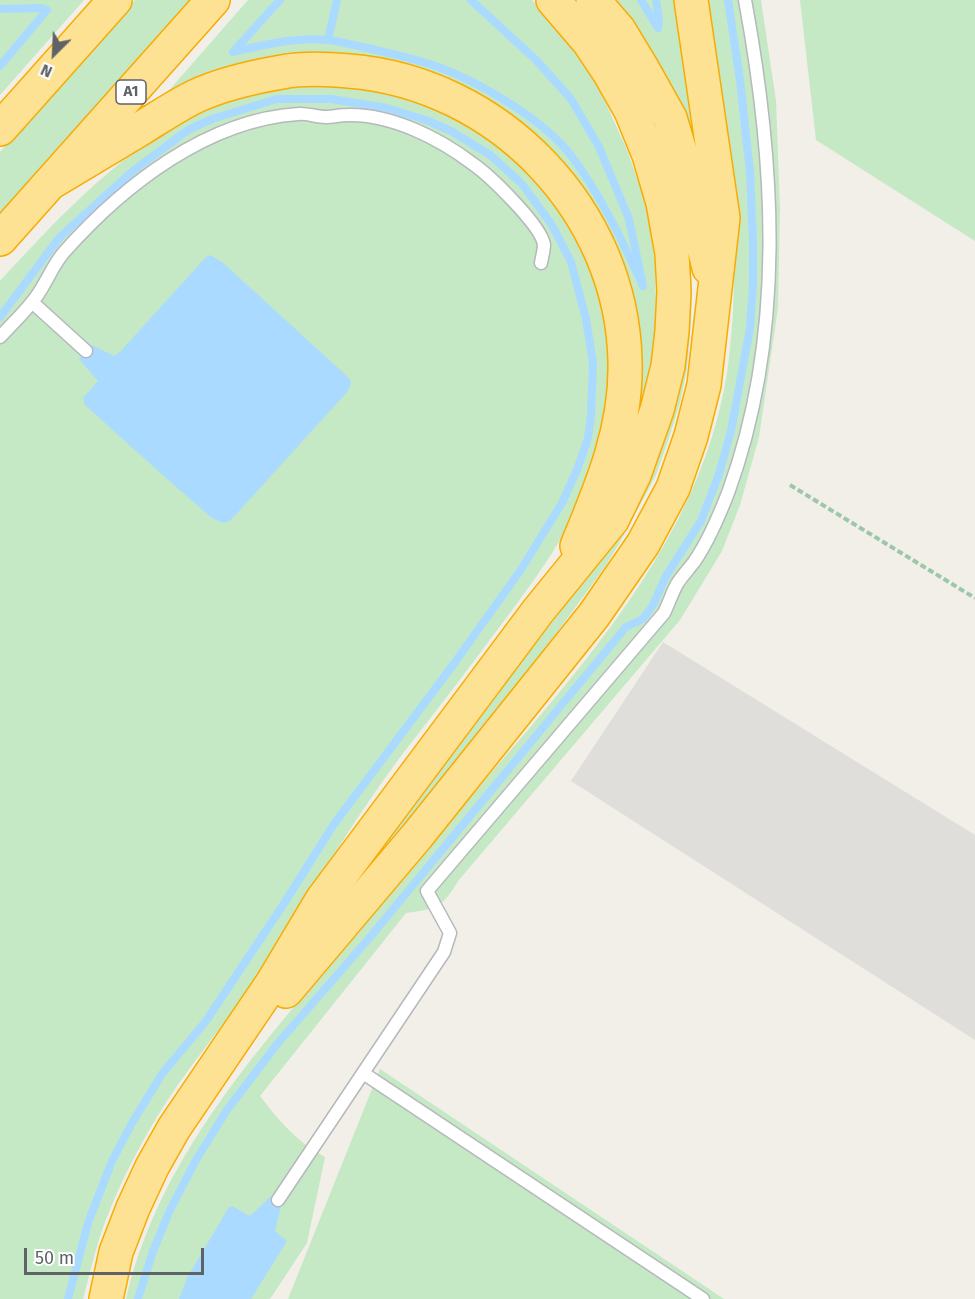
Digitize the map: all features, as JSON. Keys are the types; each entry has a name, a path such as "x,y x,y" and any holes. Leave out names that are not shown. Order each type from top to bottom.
{"highway":[{"path":"0,129 115,0"},
{"name":"A1","path":"0,239 213,0"},
{"path":"105,1299 116,1252 152,1167 174,1128 273,982 322,900 563,578 612,520 634,475 657,411 668,366 674,291 672,254 663,202 649,155 631,111 589,42 553,0"},
{"path":"594,0 619,30 670,118 685,168 714,290"},
{"path":"198,1095 410,845 594,615 643,544 673,488 691,436 704,385 723,218 691,0"},
{"path":"50,183 195,97 235,83 283,72 333,69 393,77 415,83 464,104 504,129 538,159 566,191 578,210 603,257 617,298 621,318 625,379 621,419 604,479 563,578"}],"lane":[{"path":"278,1200 444,952 450,933 427,891 664,613 678,584 697,557 728,493 753,402 767,313 768,286 770,222 762,99 745,0"},
{"path":"0,337 32,302 65,251 113,204 152,171 181,152 235,126 300,113 323,117 355,116 386,121 448,146 494,182 533,225 544,244 541,263"},
{"path":"32,302 86,351"},
{"path":"363,1073 704,1299"}],"path":[{"path":"790,485 975,598"}],"shaded area":[{"path":"663,642 975,835 975,1040 571,781"}],"green space":[{"path":"0,0 84,0 0,95"},
{"path":"135,0 195,0 0,219 0,152"},
{"path":"248,0 532,0 561,31 598,86 627,150 642,192 649,222 655,264 656,316 653,362 637,429 585,204 408,73 164,96"},
{"path":"565,0 581,0 650,111 668,160 689,246 692,293 687,369 680,403 656,475 605,567 477,741 333,911 423,789 560,612 635,497 679,258"},
{"path":"611,0 676,0 703,178"},
{"path":"704,0 761,0 776,101 780,209 778,308 759,437 740,505 722,551 680,620 458,881 448,896 432,908 406,913 260,1096 289,1130 306,1145 325,1157 307,1243 270,1299 126,1299 139,1253 157,1209 179,1166 231,1086 290,1011 598,644 633,595 665,543 692,489 713,433 727,373 732,320 735,240"},
{"path":"800,0 975,0 975,241 816,140"},
{"path":"340,85 423,105 469,126 503,150 533,178 559,209 579,244 595,281 605,320 609,360 602,442 575,511 546,563 383,781 245,993 157,1117 119,1187 98,1244 83,1299 0,1299 0,281 78,200 137,150 169,129 202,111 236,99 288,89"},
{"path":"380,1069 724,1299 288,1299"}],"water":[{"path":"210,255 222,262 350,379 351,383 348,391 230,521 223,523 212,518 85,405 83,398 98,381 79,359 92,345 114,356 121,351"},
{"path":"270,1197 282,1202 275,1231 287,1241 251,1299 179,1299 187,1278 229,1207 232,1206 250,1216"}],"waterway":[{"path":"280,0 233,52 268,44 316,39 401,56 429,64 473,82 529,117 546,130 573,158 602,204 643,286 629,219 599,147 571,99 536,60 471,0"},
{"path":"328,40 337,0"},
{"path":"641,0 658,28 656,0"},
{"path":"138,1299 153,1251 170,1210 196,1160 227,1110 278,1043 371,936 626,627 643,619 653,605 666,576 701,521 719,474 731,431 750,328 753,285 750,172 728,0"},
{"path":"0,9 41,8 47,10 0,66"},
{"path":"0,317 59,238 133,171 188,130 212,119 277,99 331,99 387,108 426,120 451,131 490,155 522,184 552,225 571,262 586,319 593,363 588,438 562,503 520,571 334,824 206,1021 162,1074 112,1161 88,1223 68,1299"}]}
